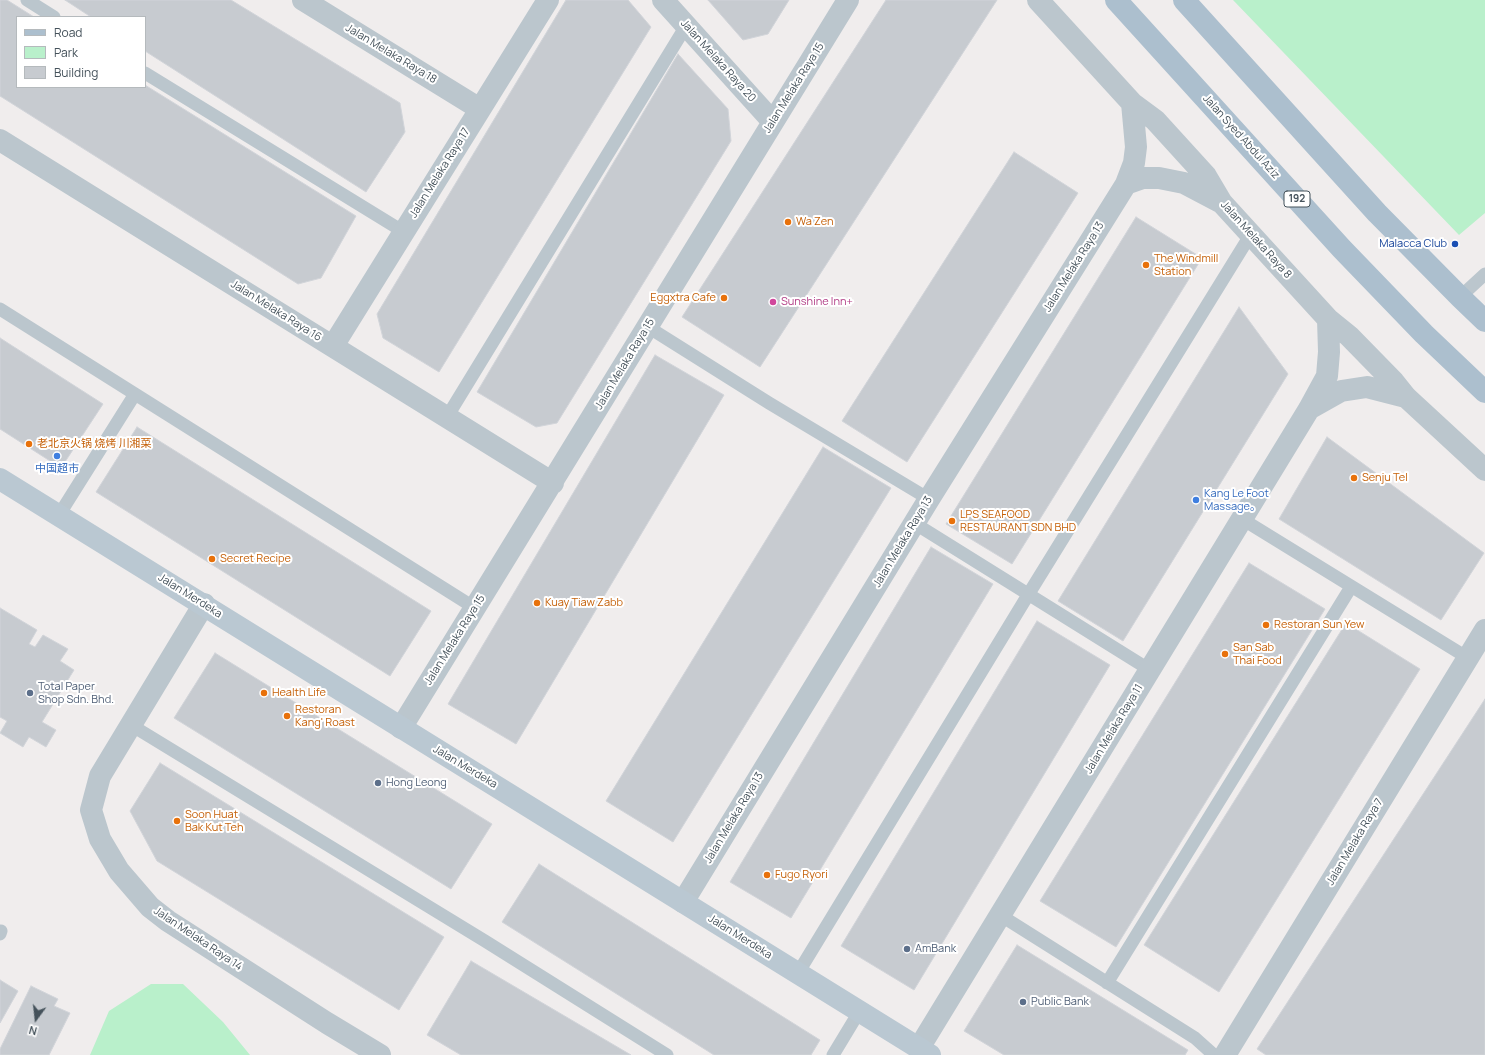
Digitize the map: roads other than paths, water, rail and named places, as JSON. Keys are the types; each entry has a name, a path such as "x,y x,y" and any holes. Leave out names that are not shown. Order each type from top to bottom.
{"main road":[{"name":"Jalan Syed Abdul Aziz","path":"1116,0 1342,249 1424,334 1485,392"},
{"path":"1184,0 1377,213 1485,321"},
{"name":"Jalan Merdeka","path":"0,479 204,604 401,728 924,1052"}],"street":[{"name":"Jalan Melaka Raya 18","path":"302,0 480,109"},
{"name":"Jalan Melaka Raya 17","path":"333,346 548,0"},
{"name":"Jalan Melaka Raya 20","path":"663,0 773,122"},
{"name":"Jalan Melaka Raya 15","path":"401,728 553,483 848,0"},
{"name":"Jalan Melaka Raya 8","path":"1038,0 1132,103 1155,120 1206,176 1222,203 1328,319 1349,336 1394,382 1406,397 1485,470"},
{"name":"Jalan Melaka Raya 13","path":"683,902 914,523 1126,184 1134,163 1136,147 1132,103"},
{"name":"Jalan Melaka Raya 16","path":"0,140 553,483"},
{"path":"1126,184 1142,178 1159,178 1184,183 1222,203"},
{"name":"Jalan Melaka Raya 11","path":"924,1052 1000,915 1309,409 1327,376 1329,352 1328,319"},
{"name":"Jalan Melaka Raya 11","path":"1309,409 1341,391 1366,387 1406,397"},
{"name":"Jalan Melaka Raya 14","path":"204,604 100,776 92,810 100,839 119,871 150,907 168,921 327,1023 380,1055"},
{"name":"Jalan Melaka Raya 7","path":"1225,1055 1485,630"}],"lane":[{"path":"26,0 52,16"},
{"path":"447,417 686,26"},
{"path":"146,74 404,232"},
{"path":"798,973 1028,594 1251,234"},
{"path":"1460,297 1485,274"},
{"path":"0,309 475,608"},
{"path":"648,328 769,403 930,499"},
{"path":"59,515 135,394"},
{"path":"1242,519 1468,658"},
{"path":"914,523 1150,670"},
{"path":"1107,983 1351,587"},
{"path":"130,725 485,941 668,1055"},
{"path":"1000,915 1195,1038 1214,1055"},
{"path":"833,1055 860,1012"}],"place":[{"name":"Wa Zen","path":"788,222"},
{"name":"Malacca Club","path":"1455,244"},
{"name":"The Windmill Station","path":"1146,265"},
{"name":"Eggxtra Cafe","path":"724,298"},
{"name":"Sunshine Inn+","path":"773,302"},
{"name":"老北京火锅 烧烤 川湘菜","path":"29,444"},
{"name":"中国超市","path":"57,456"},
{"name":"Senju Tel","path":"1354,478"},
{"name":"Kang Le Foot Massage。","path":"1196,500"},
{"name":"LPS SEAFOOD RESTAURANT SDN BHD","path":"952,521"},
{"name":"Secret Recipe","path":"212,559"},
{"name":"Kuay Tiaw Zabb","path":"537,603"},
{"name":"Restoran Sun Yew","path":"1266,625"},
{"name":"San Sab Thai Food","path":"1225,654"},
{"name":"Total Paper Shop Sdn. Bhd.","path":"30,693"},
{"name":"Health Life","path":"264,693"},
{"name":"Restoran Kang' Roast","path":"287,716"},
{"name":"Hong Leong","path":"378,783"},
{"name":"Soon Huat Bak Kut Teh","path":"177,821"},
{"name":"Fugo Ryori","path":"767,875"},
{"name":"AmBank","path":"907,949"},
{"name":"Public Bank","path":"1023,1002"}]}
